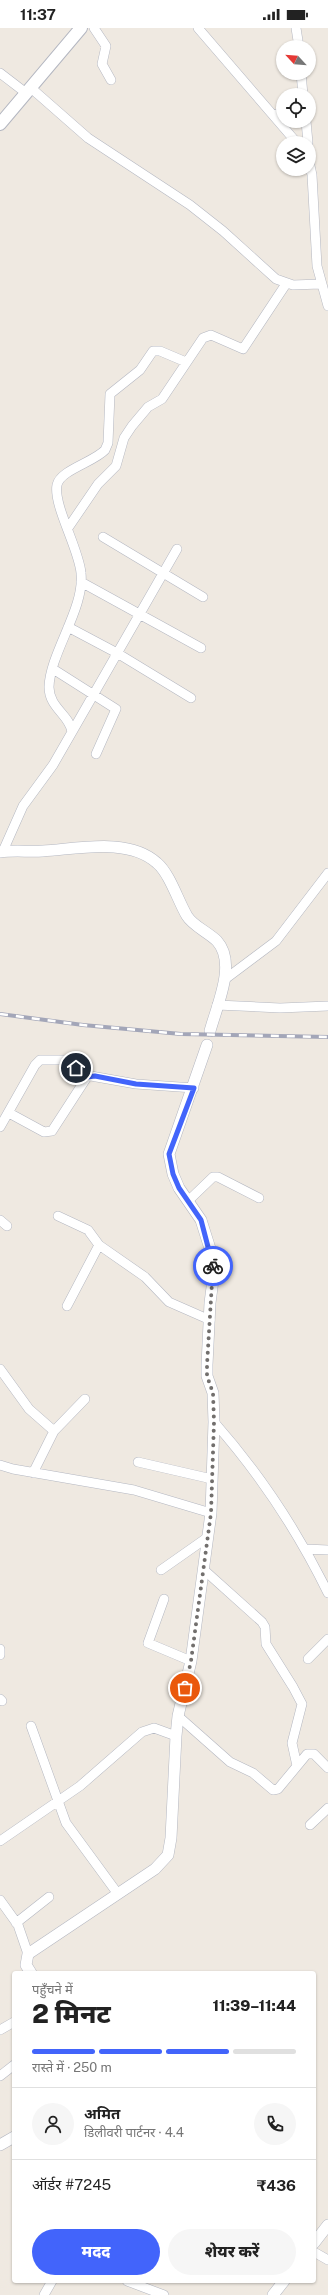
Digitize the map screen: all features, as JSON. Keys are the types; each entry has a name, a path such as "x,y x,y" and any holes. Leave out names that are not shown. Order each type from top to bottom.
{"main road":[{"path":"0,124 81,28"}],"street":[{"path":"94,28 106,44 102,64 110,80"},
{"path":"198,28 291,136"},
{"path":"296,28 298,40"},
{"path":"0,73 29,90 79,131 190,205 223,232 266,272 286,284 320,284"},
{"path":"311,176 317,266 320,284 328,306"},
{"path":"68,528 98,484 114,469 118,461 124,438 132,426 148,407 162,399 186,362 207,335 215,336 239,349 244,348 286,284"},
{"path":"118,461 108,443 109,396 111,391 140,370 155,350 186,362"},
{"path":"72,732 50,696 49,686 53,669 77,601 81,582 79,558 56,491 59,481 67,473 100,455 108,443"},
{"path":"103,536 203,597"},
{"path":"177,549 53,765 23,806 1,852 41,851 102,846 145,854 158,863 188,918 216,940 224,950 226,960 224,980 210,1031"},
{"path":"81,582 201,648"},
{"path":"68,627 118,652 191,698"},
{"path":"53,669 116,709 96,754"},
{"path":"224,980 276,941 328,873"},
{"path":"217,1006 280,1008 328,1006"},
{"path":"28,1954 155,1869 168,1855 171,1838 178,1716 191,1661 211,1513 214,1422 207,1365 210,1303 214,1272 212,1255 201,1220 188,1201 173,1174 169,1154 194,1088 207,1045"},
{"path":"0,1127 35,1065 40,1060 65,1060 87,1077 95,1076 136,1084 194,1088"},
{"path":"9,1113 44,1132 52,1131 87,1077"},
{"path":"188,1201 213,1177 218,1177 259,1198"},
{"path":"58,1216 88,1230 99,1245 145,1277 170,1302 210,1320"},
{"path":"67,1306 99,1245"},
{"path":"0,1369 29,1409 54,1431"},
{"path":"33,1473 54,1431 84,1399"},
{"path":"214,1422 238,1449 306,1549 328,1592"},
{"path":"138,1462 212,1479"},
{"path":"0,1465 33,1473 134,1490 211,1513"},
{"path":"161,1570 208,1537"},
{"path":"306,1549 328,1550"},
{"path":"203,1569 262,1622 265,1627 266,1644 299,1698 301,1710 292,1742 297,1766"},
{"path":"164,1599 148,1643 191,1661"},
{"path":"308,1660 328,1639"},
{"path":"0,1649 0,1655"},
{"path":"178,1716 230,1762 253,1773 273,1790 278,1789 308,1754 314,1754 328,1768"},
{"path":"31,1726 58,1803 69,1828 118,1894"},
{"path":"0,1841 58,1803 80,1786 142,1732 154,1728 176,1736"},
{"path":"310,1825 328,1808"},
{"path":"16,1923 48,1897"},
{"path":"0,1900 16,1923 28,1954 26,1965 29,1971"},
{"path":"0,2030 12,2023"},
{"path":"0,2076 12,2067"},
{"path":"0,2145 12,2137"},
{"path":"316,2240 328,2225"},
{"path":"316,2253 328,2260"},
{"path":"44,2295 51,2283"},
{"path":"133,2283 164,2295"},
{"path":"273,2295 282,2283"}],"railway":[{"path":"0,1014 83,1025 181,1034 328,1037"}],"way so far":[{"path":"185,1688 191,1661 211,1513 214,1422 213,1393 207,1376 207,1365 210,1303 214,1272 213,1266"}],"route":[{"path":"76,1068 87,1077 95,1076 136,1084 194,1088 169,1154 173,1174 179,1188 201,1220 212,1255 213,1266"}]}
